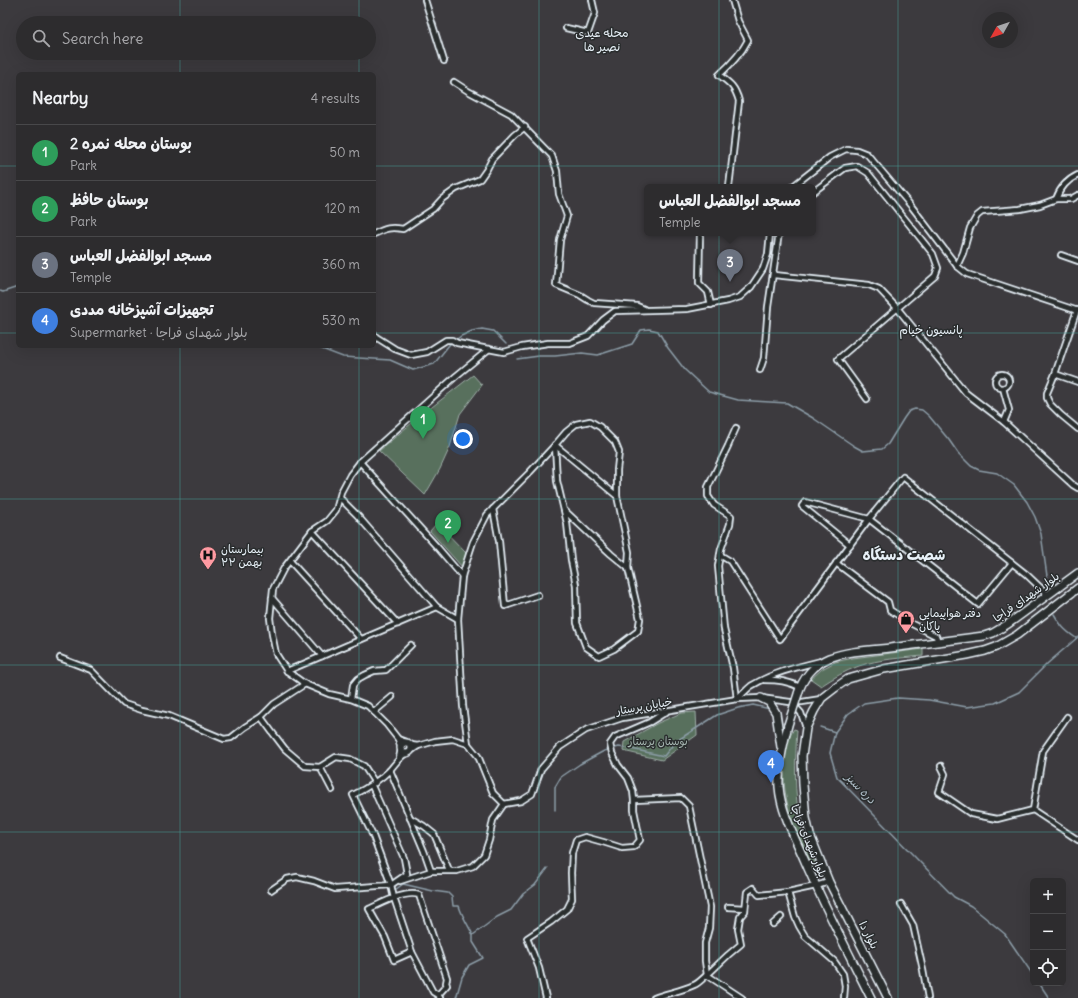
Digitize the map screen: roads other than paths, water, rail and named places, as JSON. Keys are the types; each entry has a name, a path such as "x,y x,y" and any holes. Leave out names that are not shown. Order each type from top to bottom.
{"main road":[{"name":"بلوار شهدای فراجا","path":"816,886 791,829 783,807 779,788 779,769 788,725 799,691 807,675 828,659 851,652 984,636 993,633 1008,624 1078,573"},
{"name":"بلوار شهدای فراجا","path":"830,882 815,847 806,818 803,785 802,756 806,728 814,710 822,698 848,679 866,673 967,655 990,649 1017,635 1078,588"},
{"path":"762,698 769,702 776,713 782,752"},
{"name":"بلوار دا","path":"830,882 888,998"},
{"path":"816,886 871,998"}],"street":[{"path":"425,0 444,61"},
{"path":"566,28 588,33 595,13 592,0"},
{"path":"729,184 739,102 736,90 730,83 719,75 733,63 748,40 738,21 732,0"},
{"path":"454,82 511,114 552,156 557,171 559,194 567,216 560,240 556,286 580,295 594,303 637,306 646,310"},
{"path":"376,233 386,228 403,229 433,209 442,199 456,189 480,179 492,159 515,135 525,127"},
{"path":"796,184 830,157 846,149 857,150 867,154 912,207 957,266 967,274 1078,311 1047,393 1047,398 1050,404 1078,429"},
{"path":"816,190 845,168 857,166 868,173 933,254 938,268 935,276 838,359 867,399"},
{"path":"1056,199 1058,190 1070,178 1078,175"},
{"path":"957,266 963,253 970,228 977,216 982,212 1020,209 1040,205 1056,199 1071,198 1078,195"},
{"path":"1071,198 1078,202"},
{"path":"700,236 698,283 708,292 710,304"},
{"path":"376,337 395,349 411,355 426,352 446,340 504,352 522,347 570,342 588,336 603,320 615,311 687,309 740,297 751,286 763,269 768,254 770,236"},
{"path":"760,370 764,358 768,307 779,236"},
{"path":"1061,255 1078,261"},
{"path":"774,275 869,285 879,289 898,309 966,393 1004,422 1078,488"},
{"path":"407,748 368,706 351,699 329,694 305,684 287,670 276,654 272,634 270,618 273,588 284,568 312,531 327,521 336,510 341,492 350,475 360,462 456,376 489,349"},
{"path":"1055,374 1078,382"},
{"path":"1003,388 1008,410 1004,422"},
{"path":"468,744 463,706 458,619 462,576 473,542 487,516 493,509 529,473 566,432 576,424 590,421 600,427 615,442 619,452 617,496 629,552 628,568 640,619 638,630 614,649 599,656 586,647 577,622 576,585 571,560 567,523 557,481 555,445"},
{"path":"736,428 708,487 708,496 714,505 731,516 730,524 721,549 718,566 724,629 733,668 737,699"},
{"path":"555,445 617,496"},
{"path":"360,462 462,576"},
{"path":"720,555 730,561 780,639 869,519 903,477 1026,574 1048,595"},
{"path":"340,498 357,515 437,607 458,619"},
{"path":"850,545 802,506 805,502 869,519 978,604 1012,563"},
{"path":"493,509 499,541 506,606 538,595"},
{"path":"564,510 628,568"},
{"path":"312,531 398,624"},
{"path":"290,561 361,639"},
{"path":"836,563 888,602 890,610 912,624 936,636 938,642"},
{"path":"272,598 322,656"},
{"path":"287,670 437,607"},
{"path":"351,699 353,685 358,679 365,674 386,670 411,645"},
{"path":"60,658 92,670 124,704 169,716 224,739 231,738 261,716 274,704 305,684"},
{"path":"737,699 750,687 763,680 779,673 828,659"},
{"path":"763,680 790,682 799,691"},
{"path":"374,712 392,697"},
{"name":"خیابان پرستار","path":"504,804 521,801 532,794 541,768 560,747 586,730 622,718 737,699 762,698 792,702 822,698"},
{"path":"792,702 801,713 806,728"},
{"path":"546,998 539,968 527,938 552,922 567,909 572,899 572,853 576,840 585,837 622,848 634,847 640,840 634,810 633,791 628,778 618,765 612,753 610,744 615,737 650,722 670,711"},
{"path":"261,716 285,749 305,766 320,767 336,757 350,759 364,766 404,858 407,874 393,884"},
{"path":"1033,810 1043,751 1067,717"},
{"path":"398,739 407,748"},
{"path":"271,890 287,879 297,877 314,881 335,889 393,884 431,871 457,871 473,866 484,855 493,820 504,804 493,794 478,756 468,744 453,739 435,741 407,748 390,770 373,784 353,796 373,836 393,884 394,898 412,952 433,992 439,996 447,985 447,978 419,895 414,893 394,898 369,909 385,937 394,960 412,952"},
{"path":"941,766 945,774 939,792 971,814 997,818 1033,810 1078,840"},
{"path":"320,767 332,790"},
{"path":"390,770 431,871"},
{"path":"634,800 681,798 689,806 710,907 709,928 705,943 707,975 742,998"},
{"path":"410,818 434,834 449,870"},
{"path":"654,998 665,993 696,984 741,944 738,929 740,917 745,911 747,892 753,888 759,895 788,892 830,882"},
{"path":"788,892 794,917 805,936 834,961 843,974 845,986 844,998"},
{"path":"901,904 913,925 924,970 928,998"},
{"path":"728,907 745,908"},
{"path":"773,924 781,917"}],"waterway":[{"path":"0,291 3,292 16,288"},
{"path":"319,348 343,357 390,360 413,370 434,364 449,345 461,336 472,331 482,329 493,331 506,344"},
{"path":"517,359 582,353 598,355 632,344 641,330 649,329 658,331 668,348 685,370 709,392 738,400 787,403 813,418 863,451 882,449 888,444 909,411 915,409 922,410 929,416 958,453 971,466 979,470 997,473 1014,485 1027,502 1035,517 1041,534 1047,576"},
{"path":"1054,614 1063,628 1076,638"},
{"name":"دره سبز","path":"1030,971 1005,934 971,906 954,897 837,777 830,753 835,732 848,714 864,703 898,698 929,700 967,707 995,703 1019,692 1048,663 1078,637"},
{"path":"555,810 555,787 561,777 580,764 604,751 619,747 664,756 675,742 717,715 753,705 770,709"},
{"path":"820,727 835,732"},
{"path":"456,998 462,977 469,965 483,958 473,942 473,935 497,917 511,910 523,894 535,885 548,868"},
{"path":"395,890 403,884 448,893 452,897 453,906 459,906 473,935"},
{"name":"دره سبز","path":"1041,986 1049,998"}],"place":[{"name":"مسجد ابوالفضل العباس","path":"730,282"},
{"name":"بوستان محله نمره 2","path":"423,439"},
{"name":"بوستان حافظ","path":"448,543"},
{"name":"بیمارستان ۲۲ بهمن","path":"208,570"},
{"name":"دفتر هواپیمایی پاکان","path":"906,634"},
{"name":"تجهیزات آشپزخانه مددی","path":"771,783"}],"district":[{"name":"محله عیدی نصیر ها","path":"602,39"},
{"name":"پانسیون خیام","path":"931,329"},
{"name":"شصت دستگاه","path":"904,554"}],"park label":[{"name":"بوستان پرستار","path":"658,741"}]}
